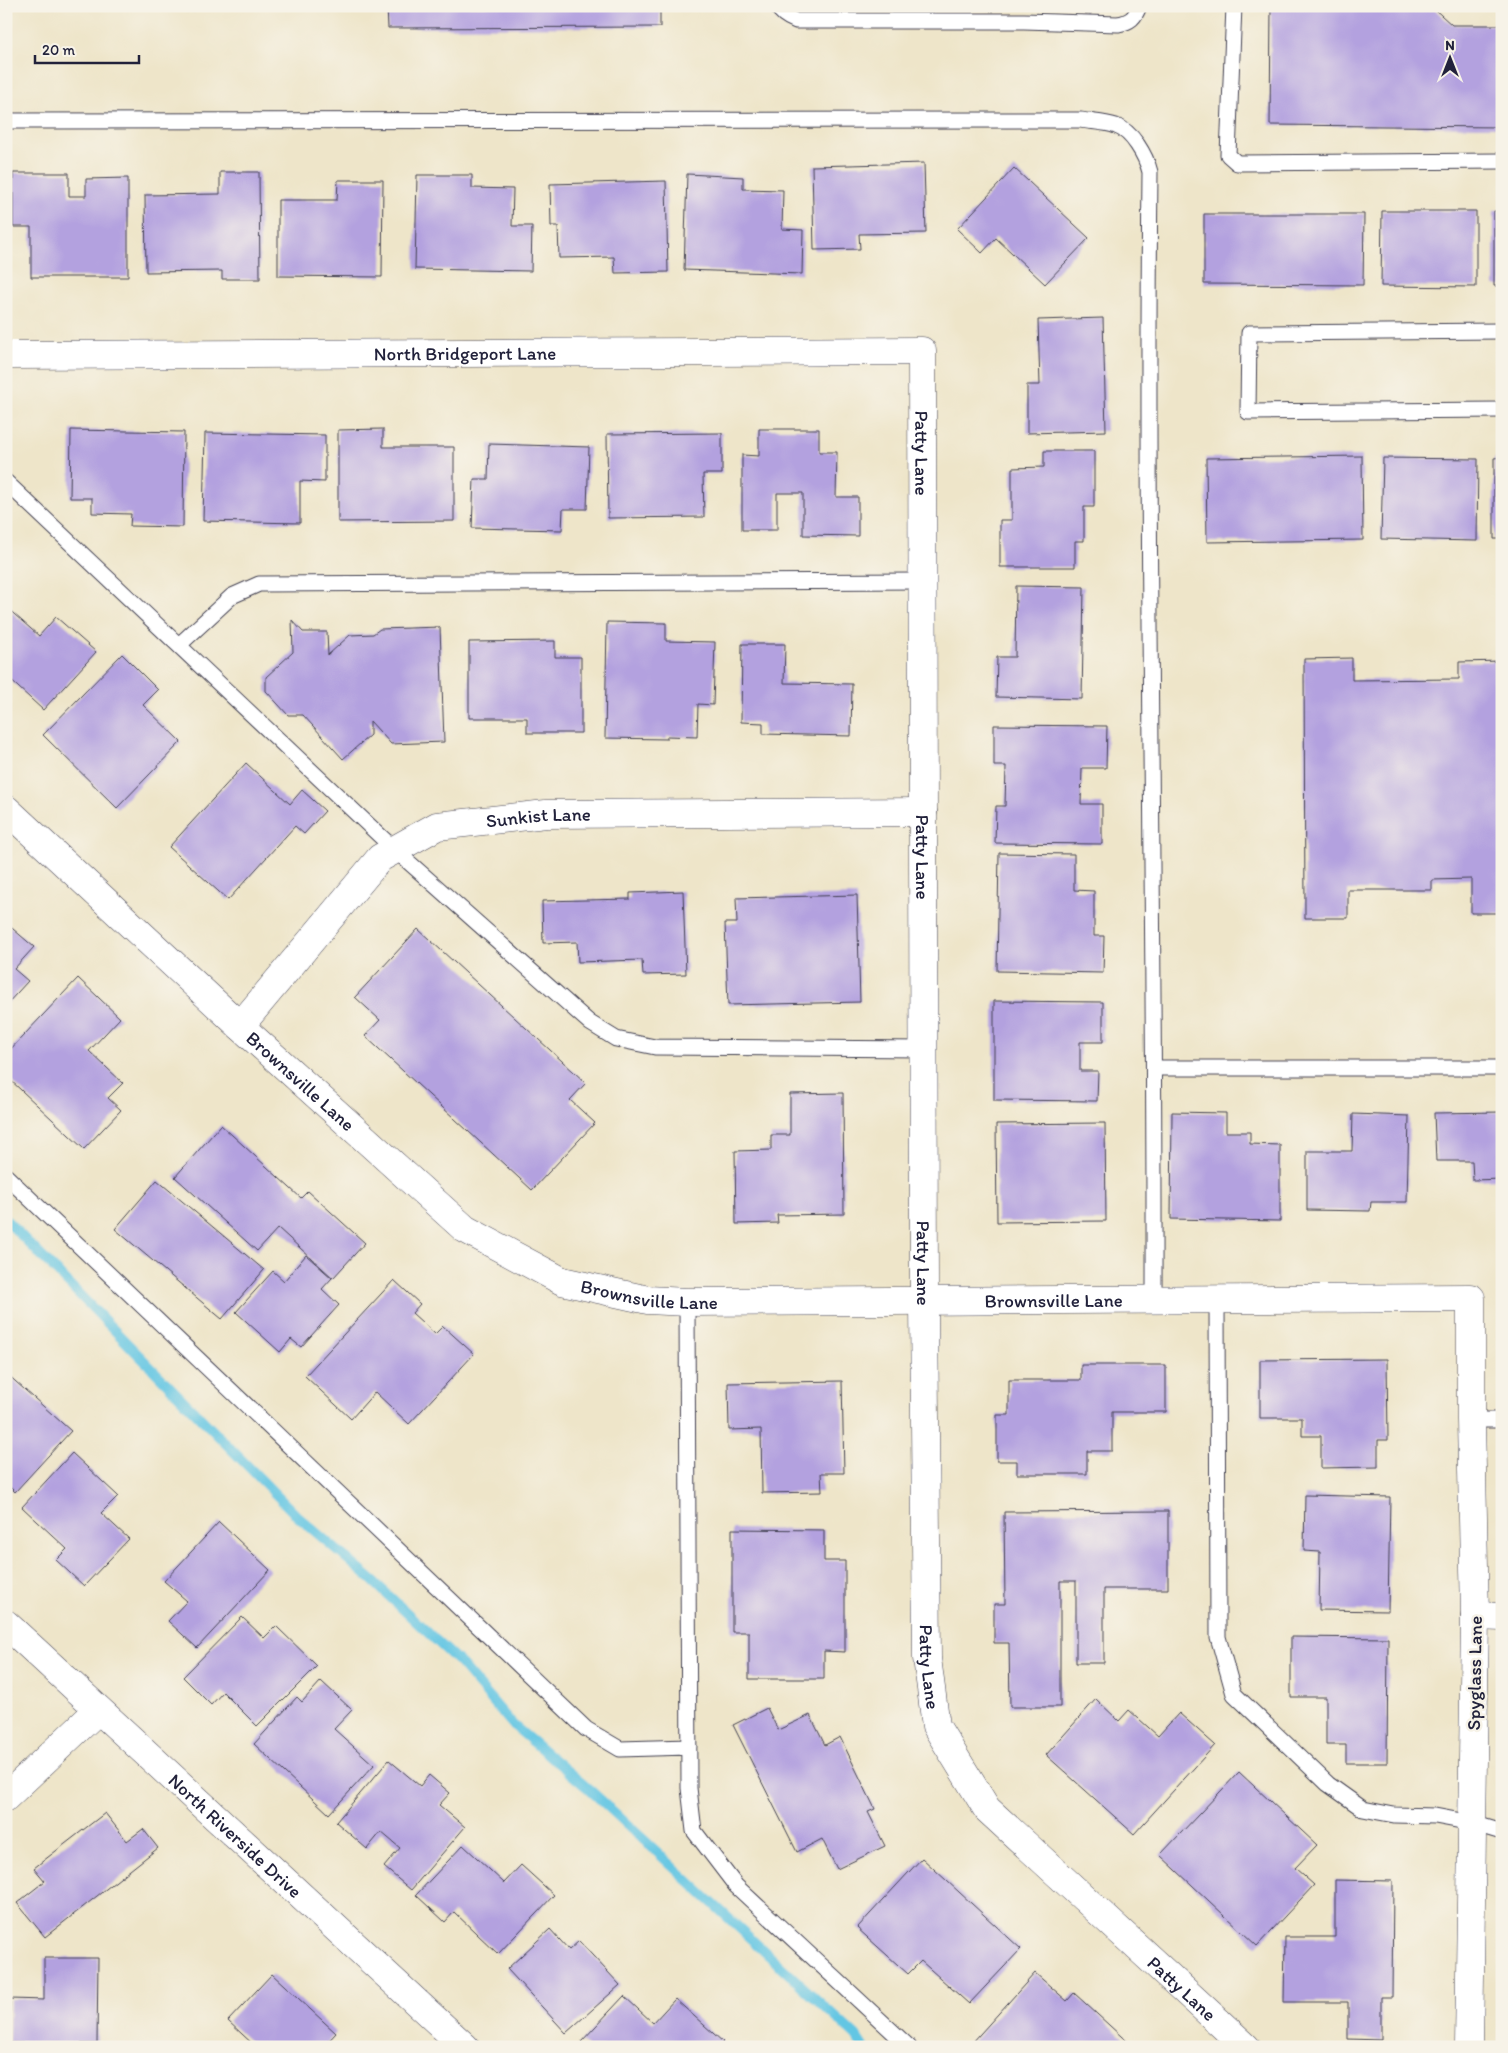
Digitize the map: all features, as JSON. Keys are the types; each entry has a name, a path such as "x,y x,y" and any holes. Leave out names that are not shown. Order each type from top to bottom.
{"street":[{"name":"North Bridgeport Lane","path":"6,355 922,351"},
{"name":"Patty Lane","path":"922,351 926,1658 936,1726 987,1809 1246,2047"},
{"name":"Brownsville Lane","path":"6,809 240,1026 465,1229 562,1281 648,1300 688,1302 1154,1298 1471,1298"},
{"name":"Sunkist Lane","path":"240,1026 380,858 437,826 546,814 923,812"},
{"name":"Spyglass Lane","path":"1469,2047 1474,1616 1471,1298"},
{"path":"1474,1616 1502,1617"},
{"name":"North Riverside Drive","path":"6,1624 465,2047"},
{"path":"6,1796 98,1710"}],"lane":[{"path":"777,6 780,12 789,19 796,21 1024,21 1118,24 1128,22 1136,16 1139,6"},
{"path":"1234,6 1228,155 1237,163 1502,161"},
{"path":"6,121 1081,120 1118,126 1137,143 1147,158 1150,172 1148,339 1154,1298"},
{"path":"1502,331 1249,333 1248,412 1502,410"},
{"path":"6,482 395,850 590,1023 616,1040 655,1047 923,1049"},
{"path":"179,645 232,596 259,584 923,581"},
{"path":"1154,1068 1502,1068"},
{"path":"6,1176 586,1729 620,1749 689,1747"},
{"path":"1217,1298 1218,1637 1234,1694 1328,1784 1363,1809 1394,1815 1435,1816 1472,1823 1502,1832"},
{"path":"688,1302 689,1788 694,1831 736,1886 909,2047"},
{"path":"1471,1420 1502,1420"}],"building":[{"path":"387,6 660,6 660,27 388,28"},
{"path":"1271,6 1431,6 1452,25 1502,25 1502,127 1270,125"},
{"path":"924,163 926,233 859,234 860,249 814,250 812,166"},
{"path":"1014,168 1089,238 1045,284 996,238 982,253 957,229"},
{"path":"220,172 259,172 260,279 222,279 222,271 146,272 145,195 220,194"},
{"path":"13,173 69,173 69,196 86,196 86,179 128,178 128,277 31,277 31,227 13,227"},
{"path":"687,174 743,177 743,189 783,190 782,229 803,230 802,274 684,270"},
{"path":"417,175 472,175 472,188 513,189 512,226 532,226 531,271 415,269"},
{"path":"338,180 383,180 382,277 278,276 278,200 337,200"},
{"path":"666,181 668,272 615,273 614,257 559,258 558,226 551,226 550,184"},
{"path":"1382,211 1476,211 1476,287 1381,286"},
{"path":"1494,211 1502,211 1502,286 1494,286"},
{"path":"1204,214 1364,214 1363,285 1204,284"},
{"path":"1103,318 1106,431 1027,433 1027,385 1040,385 1038,320"},
{"path":"383,429 383,447 454,447 454,521 338,522 338,430"},
{"path":"759,429 819,429 819,452 837,452 836,497 858,497 858,536 803,535 803,493 777,493 777,530 742,530 742,455 759,456"},
{"path":"71,430 184,432 183,527 130,526 131,514 92,513 92,498 70,498"},
{"path":"205,433 325,435 325,482 300,481 300,523 203,521"},
{"path":"722,433 722,474 703,474 704,517 608,518 607,434"},
{"path":"489,444 589,447 587,509 563,509 562,530 472,528 474,479 488,479"},
{"path":"1044,451 1094,451 1094,507 1084,507 1084,541 1075,541 1075,567 1000,567 1000,520 1012,520 1012,468 1044,467"},
{"path":"1362,456 1363,540 1207,542 1206,458"},
{"path":"1502,457 1502,539 1494,539 1494,458"},
{"path":"1383,458 1478,459 1477,541 1381,539"},
{"path":"1016,586 1084,587 1082,699 996,697 997,657 1015,657"},
{"path":"6,607 39,636 56,617 96,652 43,710 6,676"},
{"path":"292,620 303,632 327,632 328,655 350,635 373,634 380,629 440,627 444,742 391,744 370,721 370,735 343,759 303,715 288,715 266,691 266,677 293,652"},
{"path":"607,622 666,623 666,641 715,642 713,705 698,704 697,737 667,736 667,739 605,738"},
{"path":"555,641 555,657 581,657 581,733 527,733 527,718 469,718 469,642"},
{"path":"742,644 785,644 784,683 852,684 851,736 763,734 763,723 741,722"},
{"path":"122,654 158,690 143,705 181,742 117,808 43,735"},
{"path":"1352,658 1352,680 1459,679 1459,662 1502,661 1502,913 1471,913 1471,879 1432,880 1432,890 1348,890 1348,918 1305,918 1304,659"},
{"path":"994,725 1107,726 1106,768 1082,768 1081,804 1102,804 1102,844 995,843 996,806 1005,806 1006,766 994,766"},
{"path":"246,763 290,804 302,790 325,811 304,834 295,826 228,900 169,847"},
{"path":"999,853 1074,854 1074,890 1094,891 1094,936 1104,936 1103,973 997,971"},
{"path":"683,891 686,974 643,975 642,960 578,962 577,942 543,943 542,901 630,899 630,893"},
{"path":"857,895 860,1002 728,1005 725,923 737,923 736,898"},
{"path":"6,923 34,947 14,969 28,981 6,1005"},
{"path":"418,929 586,1083 570,1100 595,1123 532,1190 365,1036 380,1020 355,997"},
{"path":"78,978 120,1018 89,1051 123,1083 108,1098 121,1110 84,1149 6,1076 6,1054"},
{"path":"994,1001 1103,1002 1103,1042 1080,1042 1080,1071 1098,1071 1097,1101 994,1100"},
{"path":"843,1093 844,1214 777,1215 778,1223 736,1224 735,1151 771,1150 771,1135 790,1135 790,1094"},
{"path":"1172,1112 1226,1113 1226,1132 1250,1132 1250,1144 1280,1145 1280,1221 1171,1219"},
{"path":"1502,1112 1502,1179 1473,1180 1472,1161 1436,1161 1434,1113"},
{"path":"1353,1114 1409,1116 1407,1202 1371,1202 1370,1211 1307,1210 1307,1151 1352,1151"},
{"path":"1105,1123 1106,1221 997,1222 996,1124"},
{"path":"221,1125 301,1198 308,1191 365,1243 333,1278 278,1228 257,1251 175,1177"},
{"path":"157,1180 264,1270 222,1319 115,1229"},
{"path":"306,1255 332,1278 322,1289 339,1305 301,1347 291,1339 280,1352 236,1312 273,1271 284,1281"},
{"path":"394,1280 420,1304 412,1313 435,1334 443,1326 474,1354 409,1424 375,1392 351,1419 305,1376"},
{"path":"1387,1359 1388,1440 1378,1440 1378,1467 1321,1468 1321,1436 1302,1436 1302,1418 1260,1418 1260,1360"},
{"path":"1081,1365 1166,1365 1166,1412 1112,1412 1112,1451 1087,1451 1087,1474 1017,1474 1017,1461 997,1461 997,1415 1009,1415 1009,1380 1081,1380"},
{"path":"6,1373 71,1431 15,1492 6,1483"},
{"path":"842,1381 844,1473 821,1473 822,1492 762,1493 761,1429 729,1430 728,1383"},
{"path":"72,1453 118,1496 101,1513 129,1539 84,1586 56,1560 67,1549 22,1507"},
{"path":"1305,1495 1390,1497 1388,1611 1319,1610 1320,1552 1304,1551"},
{"path":"1168,1511 1168,1589 1104,1589 1104,1663 1076,1663 1076,1581 1060,1581 1060,1707 1010,1707 1009,1643 994,1643 994,1604 1005,1604 1004,1512"},
{"path":"219,1522 270,1570 197,1648 168,1621 187,1601 164,1581"},
{"path":"732,1529 824,1530 824,1561 845,1561 845,1652 824,1651 824,1679 749,1679 749,1632 732,1632"},
{"path":"242,1617 264,1638 276,1626 317,1666 257,1726 223,1692 211,1705 183,1677"},
{"path":"1291,1637 1388,1638 1387,1763 1346,1763 1346,1745 1326,1745 1326,1697 1291,1697"},
{"path":"321,1681 352,1710 334,1729 374,1765 329,1814 254,1744 297,1697 302,1702"},
{"path":"1096,1699 1119,1721 1129,1710 1158,1736 1179,1713 1215,1745 1134,1834 1046,1755"},
{"path":"767,1708 778,1730 810,1715 825,1745 840,1737 875,1809 868,1812 885,1846 837,1869 822,1839 797,1852 733,1725"},
{"path":"389,1760 420,1786 429,1775 450,1793 439,1805 465,1827 411,1890 384,1867 400,1848 381,1832 367,1849 336,1822"},
{"path":"1239,1772 1317,1845 1295,1868 1314,1885 1257,1946 1160,1855"},
{"path":"105,1813 127,1841 143,1829 158,1848 45,1937 17,1903 45,1881 34,1868"},
{"path":"463,1845 504,1883 521,1865 554,1895 498,1954 454,1912 445,1922 416,1895"},
{"path":"922,1858 1021,1949 969,2004 921,1961 908,1974 857,1928"},
{"path":"1335,1880 1393,1881 1392,1997 1381,1997 1381,2040 1348,2039 1348,2002 1284,2002 1285,1937 1335,1937"},
{"path":"550,1929 569,1950 579,1941 620,1985 566,2033 507,1969"},
{"path":"44,1958 98,1958 97,2044 9,2043 10,1999 44,2000"},
{"path":"1035,1973 1067,2001 1074,1993 1133,2047 974,2047 971,2044"},
{"path":"272,1974 336,2033 323,2047 256,2047 228,2021"},
{"path":"624,1996 653,2023 675,1999 723,2042 718,2047 587,2047 581,2042"}],"waterway":[{"path":"6,1220 297,1516 373,1581 458,1661 513,1725 590,1790 856,2036 863,2047"}]}
